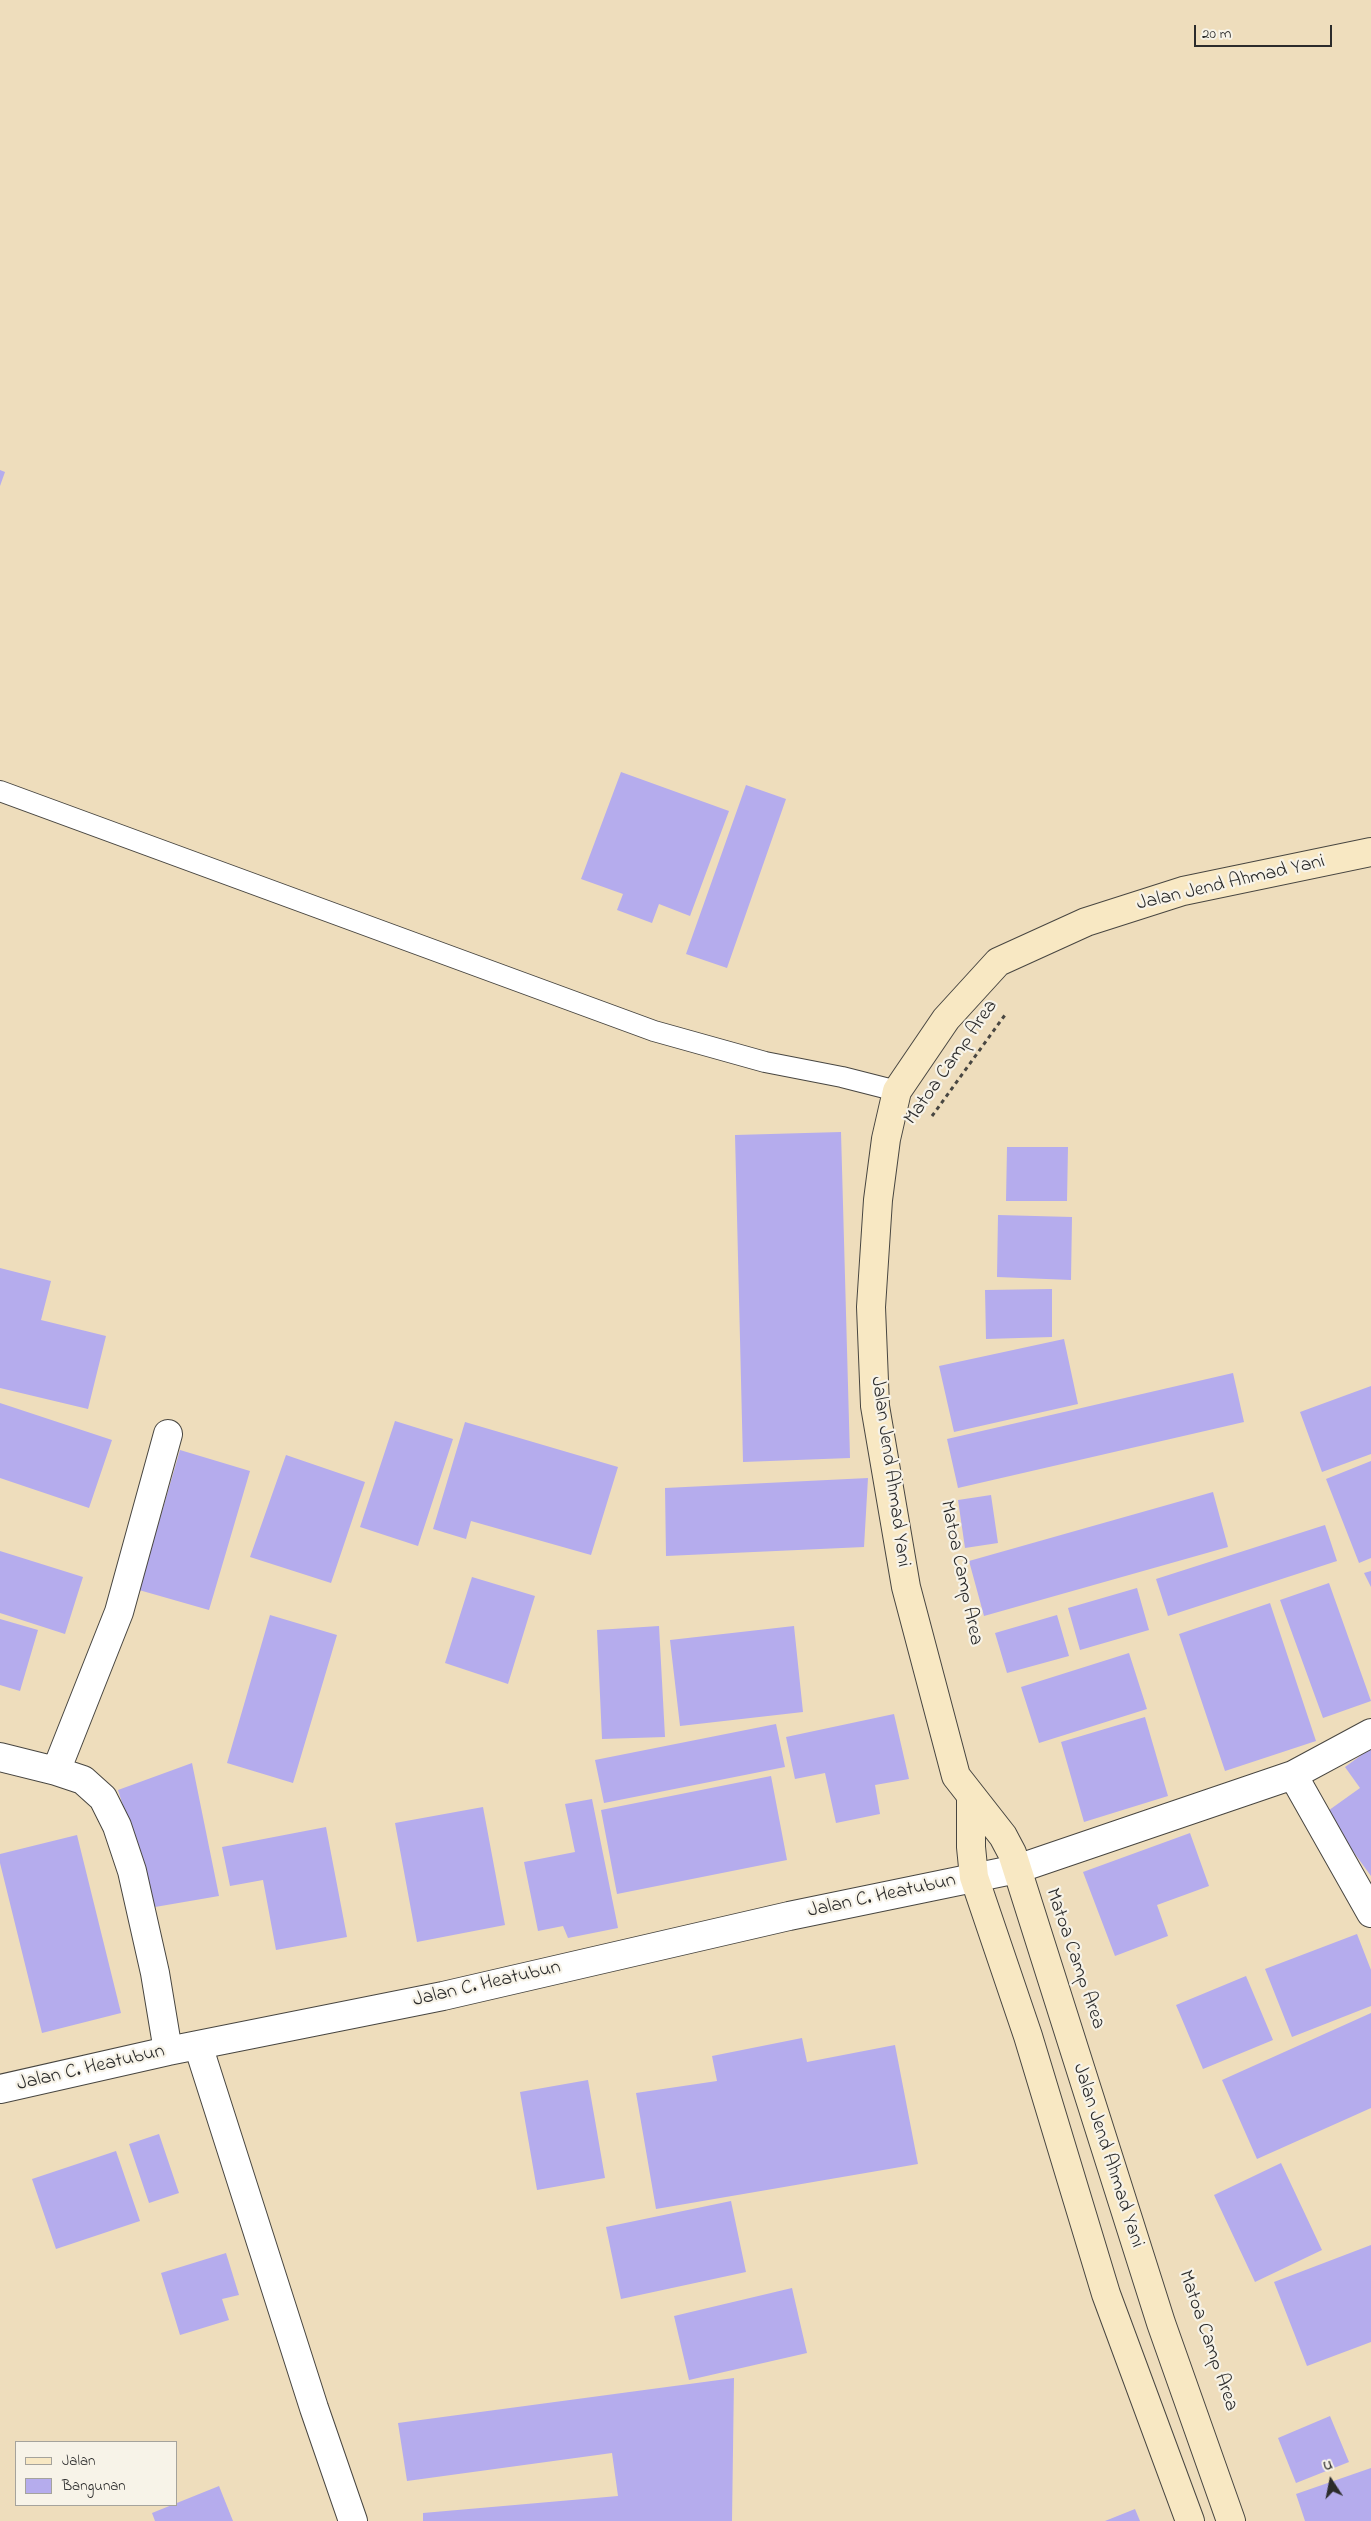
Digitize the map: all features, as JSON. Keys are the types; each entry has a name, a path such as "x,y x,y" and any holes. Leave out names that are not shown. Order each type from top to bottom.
{"main road":[{"name":"Jalan Jend Ahmad Yani","path":"1231,2521 1149,2286 1017,1869 1003,1836 971,1798 956,1776 906,1587 875,1406 871,1308 878,1200 886,1139 897,1092 946,1019 998,962 1086,922 1183,891 1371,852"},
{"name":"Jalan Jend Ahmad Yani","path":"971,1798 971,1847 974,1878 1028,2036 1106,2294 1190,2521"}],"street":[{"path":"56,1771 119,1612 168,1434"},
{"path":"1017,1869 1293,1775 1371,1733"},
{"path":"0,1757 83,1780 103,1798 117,1826 132,1871 155,1973 168,2051"},
{"path":"1293,1775 1371,1913"},
{"name":"Jalan C. Heatubun","path":"0,2089 168,2051 444,1996 789,1916 1017,1869"},
{"path":"198,2045 314,2408 353,2521"}],"lane":[{"path":"0,791 654,1030 765,1062 842,1077 897,1092"}],"path":[{"name":"Matoa Camp Area","path":"928,1121 1009,1009"}],"building":[{"path":"0,470 5,472 0,486"},
{"path":"621,772 729,811 690,916 659,904 652,923 617,910 623,894 581,879"},
{"path":"746,785 786,799 727,968 686,954"},
{"path":"841,1132 850,1458 743,1462 735,1135"},
{"path":"1007,1147 1068,1147 1067,1201 1006,1201"},
{"path":"998,1215 1072,1217 1071,1280 997,1277"},
{"path":"0,1268 51,1281 41,1320 106,1336 88,1409 0,1388"},
{"path":"1052,1289 1052,1337 986,1339 985,1290"},
{"path":"1064,1339 1078,1404 954,1432 939,1366"},
{"path":"1233,1373 1244,1422 958,1488 947,1439"},
{"path":"1371,1386 1371,1454 1322,1472 1300,1412"},
{"path":"0,1403 112,1440 89,1508 0,1478"},
{"path":"395,1421 453,1439 418,1546 360,1527"},
{"path":"465,1422 618,1467 591,1555 471,1521 466,1539 433,1529"},
{"path":"180,1450 250,1471 209,1610 139,1590"},
{"path":"286,1455 365,1482 331,1583 250,1557"},
{"path":"1371,1461 1371,1558 1359,1563 1326,1479"},
{"path":"868,1478 864,1547 666,1556 665,1488"},
{"path":"1213,1492 1228,1547 984,1616 969,1561"},
{"path":"991,1495 998,1543 965,1548 958,1500"},
{"path":"1325,1525 1337,1561 1168,1616 1156,1579"},
{"path":"0,1551 83,1577 65,1634 0,1613"},
{"path":"1371,1571 1371,1587 1364,1573"},
{"path":"472,1577 535,1596 508,1684 445,1663"},
{"path":"1329,1583 1371,1701 1323,1718 1280,1600"},
{"path":"1137,1588 1149,1630 1080,1650 1068,1608"},
{"path":"1270,1603 1316,1741 1225,1771 1179,1634"},
{"path":"270,1615 337,1635 293,1783 227,1763"},
{"path":"1057,1615 1069,1656 1007,1673 995,1633"},
{"path":"0,1619 38,1630 20,1691 0,1685"},
{"path":"659,1626 665,1737 602,1739 597,1630"},
{"path":"794,1626 803,1712 680,1726 670,1640"},
{"path":"1129,1653 1147,1709 1039,1743 1021,1687"},
{"path":"894,1714 909,1779 875,1785 880,1814 836,1823 825,1773 795,1779 786,1737"},
{"path":"1145,1717 1168,1796 1084,1822 1061,1742"},
{"path":"776,1724 785,1767 604,1803 595,1760"},
{"path":"1371,1748 1371,1876 1325,1813 1360,1788 1345,1767"},
{"path":"192,1763 219,1896 155,1907 118,1790"},
{"path":"771,1776 787,1860 617,1894 601,1810"},
{"path":"592,1799 618,1928 568,1938 563,1926 538,1931 524,1862 575,1852 565,1804"},
{"path":"483,1807 505,1925 417,1942 395,1823"},
{"path":"326,1827 347,1937 276,1950 263,1880 230,1886 222,1847"},
{"path":"1190,1833 1209,1886 1157,1905 1168,1936 1115,1956 1083,1872"},
{"path":"77,1835 121,2013 42,2033 0,1863 0,1854"},
{"path":"1357,1934 1371,1970 1371,2006 1292,2037 1265,1969"},
{"path":"1246,1976 1273,2040 1203,2069 1176,2005"},
{"path":"1371,2013 1371,2108 1257,2159 1222,2080"},
{"path":"802,2038 807,2062 895,2045 918,2164 656,2209 636,2093 717,2081 712,2056"},
{"path":"588,2080 605,2178 537,2190 520,2092"},
{"path":"159,2134 179,2193 149,2203 129,2144"},
{"path":"116,2151 140,2221 56,2249 32,2179"},
{"path":"1281,2163 1322,2250 1255,2282 1214,2195"},
{"path":"731,2201 746,2272 621,2299 606,2227"},
{"path":"1371,2245 1371,2342 1307,2366 1274,2282"},
{"path":"226,2253 239,2295 222,2299 229,2320 180,2335 161,2273"},
{"path":"792,2288 807,2353 689,2380 674,2316"},
{"path":"734,2378 732,2521 423,2521 423,2513 618,2496 612,2453 407,2481 398,2423"},
{"path":"1330,2416 1349,2462 1296,2483 1278,2438"},
{"path":"1371,2468 1371,2521 1305,2521 1296,2494"},
{"path":"219,2486 233,2521 155,2521 152,2513 169,2506 178,2506 178,2503"},
{"path":"1135,2509 1140,2521 1105,2521"}]}
